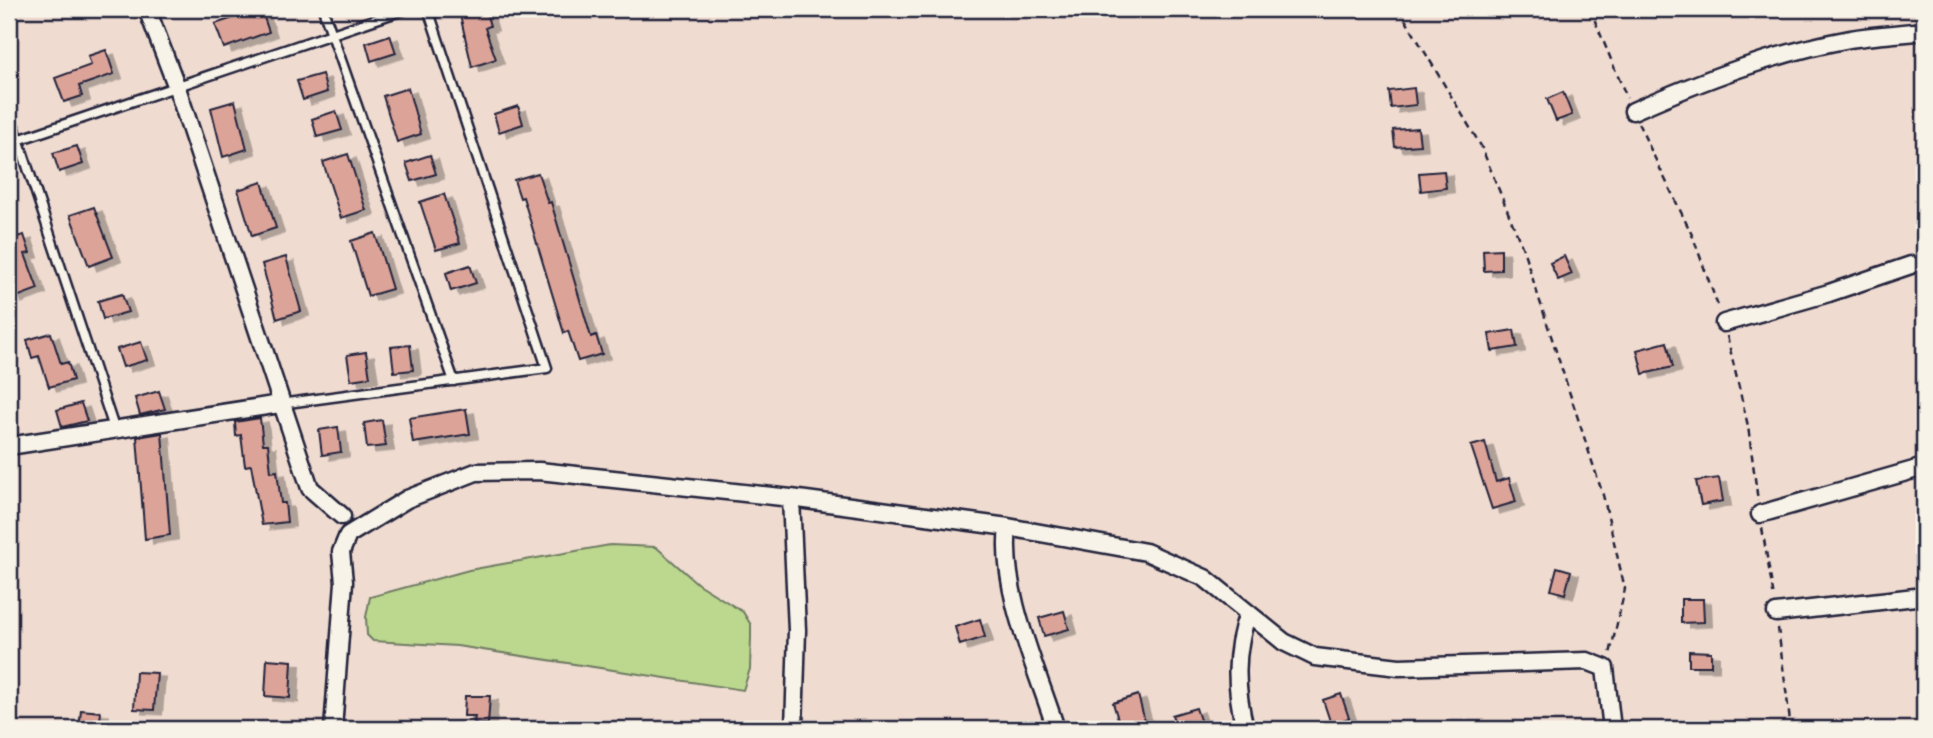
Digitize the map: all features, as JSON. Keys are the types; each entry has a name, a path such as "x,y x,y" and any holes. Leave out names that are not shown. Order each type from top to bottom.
{"street":[{"path":"147,9 176,85 310,488 342,516"},
{"path":"1633,111 1706,79 1751,63 1851,39 1924,31"},
{"path":"1724,323 1829,293 1911,265"},
{"path":"9,446 280,404"},
{"path":"1760,514 1924,467"},
{"path":"333,729 344,582 341,552 355,529 407,499 476,472 540,471 791,498 1008,527 1146,552 1179,564 1205,578 1284,642 1315,657 1399,667 1587,662 1605,668 1612,729"},
{"path":"791,498 797,630 794,729"},
{"path":"1008,527 1006,556 1017,607 1056,729"},
{"path":"1776,613 1924,596"},
{"path":"1245,729 1237,690 1237,654 1248,613"}],"lane":[{"path":"323,9 454,381"},
{"path":"9,143 407,9"},
{"path":"280,404 547,368 428,9"},
{"path":"9,111 115,431"}],"path":[{"path":"1399,9 1481,146 1523,249 1603,495 1625,589 1616,638 1605,668"},
{"path":"1590,9 1633,111 1693,237 1724,323 1748,425 1791,729"}],"green space":[{"path":"610,545 656,547 698,584 743,612 751,625 751,637 750,669 743,690 457,646 373,641 367,635 366,617 370,597 469,570"}],"building":[{"path":"261,9 269,32 224,48 215,24"},
{"path":"485,9 490,26 485,28 496,59 472,67 460,15"},
{"path":"390,35 396,53 371,61 366,43"},
{"path":"106,50 114,74 79,86 82,96 64,102 55,78 91,65 88,56"},
{"path":"322,74 327,92 303,100 297,81"},
{"path":"408,88 421,134 397,142 383,96"},
{"path":"1414,88 1416,105 1391,108 1389,91"},
{"path":"1563,92 1572,115 1556,121 1547,99"},
{"path":"235,101 247,149 223,157 211,108"},
{"path":"518,106 523,124 499,132 494,114"},
{"path":"336,111 342,130 317,137 312,119"},
{"path":"1418,128 1420,145 1395,147 1393,130"},
{"path":"77,146 83,164 59,172 53,153"},
{"path":"348,154 366,210 341,218 323,162"},
{"path":"430,155 436,174 412,181 406,163"},
{"path":"1444,171 1446,188 1421,191 1419,173"},
{"path":"538,173 548,203 551,202 591,337 596,335 602,354 578,361 568,331 564,333 523,197 520,198 514,180"},
{"path":"262,182 276,228 252,236 238,190"},
{"path":"444,194 460,243 436,250 420,202"},
{"path":"94,207 113,257 89,266 70,215"},
{"path":"375,233 392,289 368,296 351,241"},
{"path":"24,235 30,253 25,254 38,289 14,298 9,283 9,239"},
{"path":"1501,249 1501,270 1484,271 1483,250"},
{"path":"1564,256 1572,274 1558,280 1550,263"},
{"path":"286,257 301,311 277,319 262,264"},
{"path":"470,265 476,283 451,291 446,273"},
{"path":"122,294 128,312 103,319 98,301"},
{"path":"1514,330 1517,347 1492,351 1489,334"},
{"path":"51,333 61,364 68,362 73,380 49,387 39,356 32,358 27,340"},
{"path":"141,342 147,360 123,367 117,349"},
{"path":"1667,342 1673,367 1643,374 1637,350"},
{"path":"410,345 413,370 394,372 391,347"},
{"path":"366,352 370,377 351,380 347,355"},
{"path":"159,391 165,409 140,415 135,398"},
{"path":"81,403 87,421 62,427 57,410"},
{"path":"466,409 470,434 413,443 409,418"},
{"path":"260,418 263,444 268,444 271,472 277,471 281,503 285,503 287,522 262,525 251,465 245,466 241,435 236,436 235,422"},
{"path":"382,420 386,446 367,448 364,423"},
{"path":"338,427 341,452 322,455 319,430"},
{"path":"162,433 170,535 145,539 137,437"},
{"path":"1485,442 1496,482 1509,478 1516,502 1492,509 1471,446"},
{"path":"1719,478 1723,501 1701,505 1696,481"},
{"path":"1557,567 1571,571 1565,594 1551,590"},
{"path":"1681,599 1703,599 1704,622 1681,623"},
{"path":"1064,611 1069,629 1044,636 1039,618"},
{"path":"980,619 985,637 960,645 955,627"},
{"path":"1689,651 1711,652 1711,666 1689,666"},
{"path":"267,659 292,661 290,698 265,696"},
{"path":"136,672 157,673 154,710 134,709"},
{"path":"1341,694 1349,718 1331,724 1323,700"},
{"path":"1138,695 1147,729 1121,729 1113,703"},
{"path":"465,696 490,696 488,724 474,723 475,716 464,716"},
{"path":"1196,708 1203,729 1177,729 1172,715"},
{"path":"81,710 101,712 99,729 79,729"}]}
